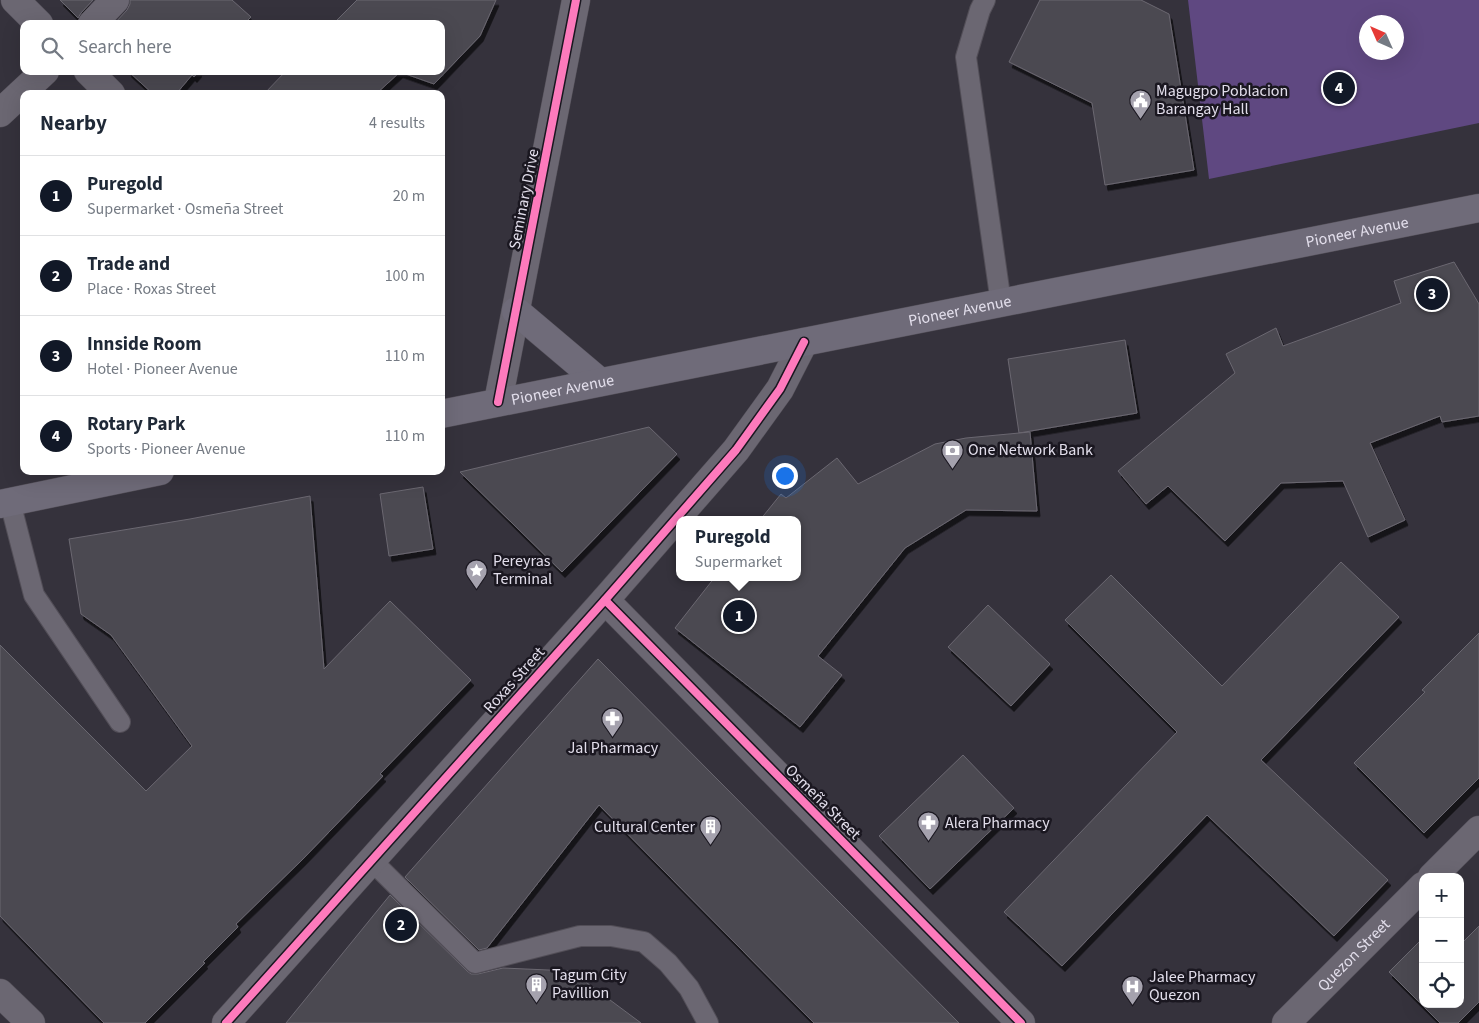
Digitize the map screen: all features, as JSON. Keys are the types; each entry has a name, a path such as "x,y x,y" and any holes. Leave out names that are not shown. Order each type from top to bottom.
{"highway":[{"name":"Pioneer Avenue","path":"445,413 1479,208"},
{"path":"516,312 600,382"},
{"path":"5,503 141,475"}],"street":[{"path":"15,0 35,20"},
{"path":"96,20 115,0"},
{"name":"Seminary Drive","path":"498,402 576,0"},
{"path":"25,90 41,75"},
{"path":"92,75 107,90"},
{"path":"0,114 20,95"},
{"name":"Roxas Street","path":"678,516 736,450 780,389 804,342"},
{"name":"Roxas Street","path":"226,1023 676,519"},
{"name":"Osmeña Street","path":"605,600 1021,1023"},
{"path":"1436,873 1479,830"},
{"name":"Quezon Street","path":"1286,1023 1419,890"},
{"path":"0,993 31,1023"}],"lane":[{"path":"985,0 980,10 966,57 1001,303"},
{"path":"5,503 34,596 120,722"},
{"path":"372,860 475,963 580,936 611,936 644,942 668,963 689,988 708,1023"}],"shaded area":[{"path":"1188,0 1479,0 1479,123 1209,179"}],"building":[{"path":"60,0 93,0 78,18"},
{"path":"130,0 232,0 251,17 248,20 118,20 130,4"},
{"path":"357,0 496,0 480,36 445,73 445,20 337,20"},
{"path":"1040,0 1141,0 1169,14 1194,170 1105,185 1092,103 1009,62"},
{"path":"132,75 192,75 179,90 149,90"},
{"path":"282,75 397,75 380,90 268,90"},
{"path":"408,75 443,75 434,84"},
{"path":"1454,262 1479,304 1479,416 1442,422 1440,416 1370,443 1405,520 1368,537 1343,481 1281,483 1225,541 1168,486 1146,504 1118,471 1235,373 1226,354 1276,328 1283,346 1401,303 1394,281"},
{"path":"1125,340 1137,413 1019,433 1008,359"},
{"path":"649,427 677,454 562,572 460,472"},
{"path":"1030,432 1037,511 966,510 905,548 818,656 842,675 800,727 675,628 712,581 801,581 801,516 763,516 781,494 786,498 837,458 858,484 935,444 966,438"},
{"path":"423,487 433,549 389,556 380,494"},
{"path":"310,496 324,669 390,601 471,680 380,774 383,776 302,860 236,924 238,927 203,962 205,963 145,1023 104,1023 0,916 0,645 146,791 192,746 111,635 81,614 69,539 190,519"},
{"path":"1341,562 1399,617 1261,760 1388,880 1334,936 1207,815 1062,966 1004,912 1177,732 1065,620 1111,575 1222,686"},
{"path":"988,605 1050,664 1011,706 948,647"},
{"path":"1479,633 1479,778 1424,833 1354,763 1425,692 1422,690"},
{"name":"Cultural Center","path":"598,659 959,1023 814,1023 599,805 487,948 479,950 405,877"},
{"path":"963,755 1014,808 930,889 879,836"},
{"path":"390,895 471,974 503,968 571,971 641,1023 286,1023"},
{"path":"1479,926 1479,1002 1458,1023 1440,1023 1425,1008 1464,1008 1464,941"},
{"path":"1419,942 1419,1002 1389,972"}],"cycle path":[{"path":"498,402 576,0"},
{"path":"678,516 736,450 780,389 804,342"},
{"path":"226,1023 676,519"},
{"path":"605,600 1021,1023"}],"place":[{"name":"Rotary Park","path":"1339,88"},
{"name":"Magugpo Poblacion Barangay Hall","path":"1140,119"},
{"name":"Innside Room","path":"1432,294"},
{"name":"One Network Bank","path":"952,469"},
{"name":"Pereyras Terminal","path":"477,589"},
{"name":"Puregold","path":"739,616"},
{"name":"Jal Pharmacy","path":"613,738"},
{"name":"Alera Pharmacy","path":"929,842"},
{"name":"Cultural Center","path":"711,846"},
{"name":"Trade and","path":"401,925"},
{"name":"Tagum City Pavillion","path":"536,1003"},
{"name":"Jalee Pharmacy Quezon","path":"1133,1005"}]}
